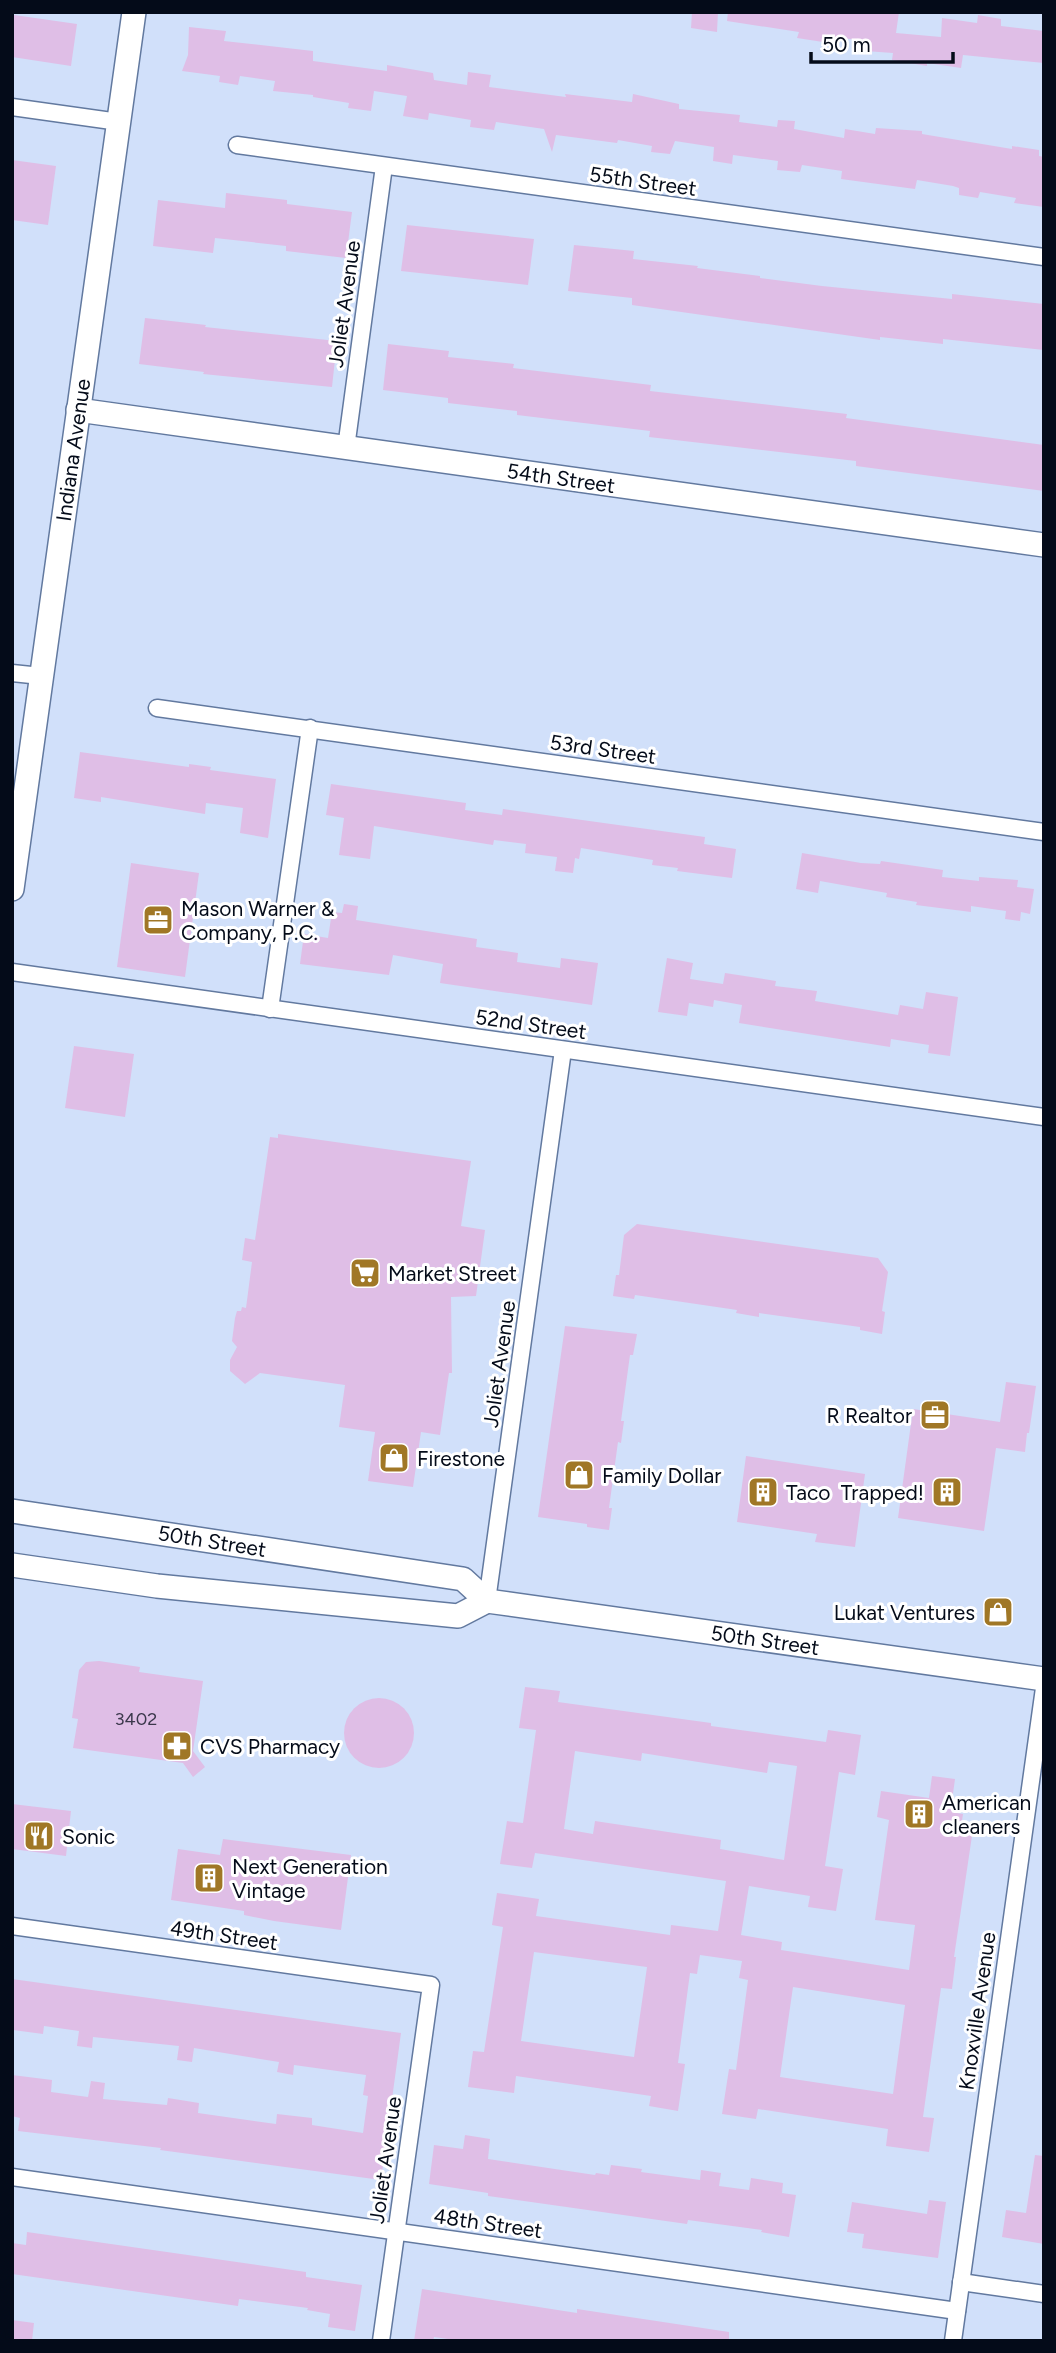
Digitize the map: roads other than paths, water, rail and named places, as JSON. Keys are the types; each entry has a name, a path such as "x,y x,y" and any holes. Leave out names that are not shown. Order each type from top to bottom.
{"main road":[{"name":"Indiana Avenue","path":"12,889 134,12"},
{"name":"54th Street","path":"78,410 1044,545"},
{"name":"50th Street","path":"12,1511 463,1579 487,1601 1044,1679"},
{"path":"12,1565 157,1586 458,1616 487,1601"}],"street":[{"path":"12,107 119,121"},
{"name":"55th Street","path":"237,145 1044,257"},
{"name":"Joliet Avenue","path":"346,447 384,166"},
{"path":"12,673 41,676"},
{"name":"53rd Street","path":"157,708 1044,832"},
{"path":"270,1009 310,729"},
{"name":"52nd Street","path":"12,972 1044,1116"},
{"name":"Joliet Avenue","path":"487,1601 563,1050"},
{"name":"Knoxville Avenue","path":"953,2341 1044,1688"},
{"name":"49th Street","path":"12,1926 431,1985"},
{"name":"Joliet Avenue","path":"381,2341 431,1985"},
{"name":"48th Street","path":"12,2177 957,2311"},
{"path":"961,2282 1044,2294"}],"place":[{"name":"Mason Warner & Company, P.C.","path":"158,920"},
{"name":"Market Street","path":"365,1273"},
{"name":"R Realtor","path":"935,1415"},
{"name":"Firestone","path":"394,1458"},
{"name":"Family Dollar","path":"579,1475"},
{"name":"Taco","path":"763,1492"},
{"name":"Trapped!","path":"947,1492"},
{"name":"Lukat Ventures","path":"998,1612"},
{"name":"CVS Pharmacy","path":"177,1746"},
{"name":"American cleaners","path":"919,1814"},
{"name":"Sonic","path":"39,1836"},
{"name":"Next Generation Vintage","path":"209,1878"}]}
